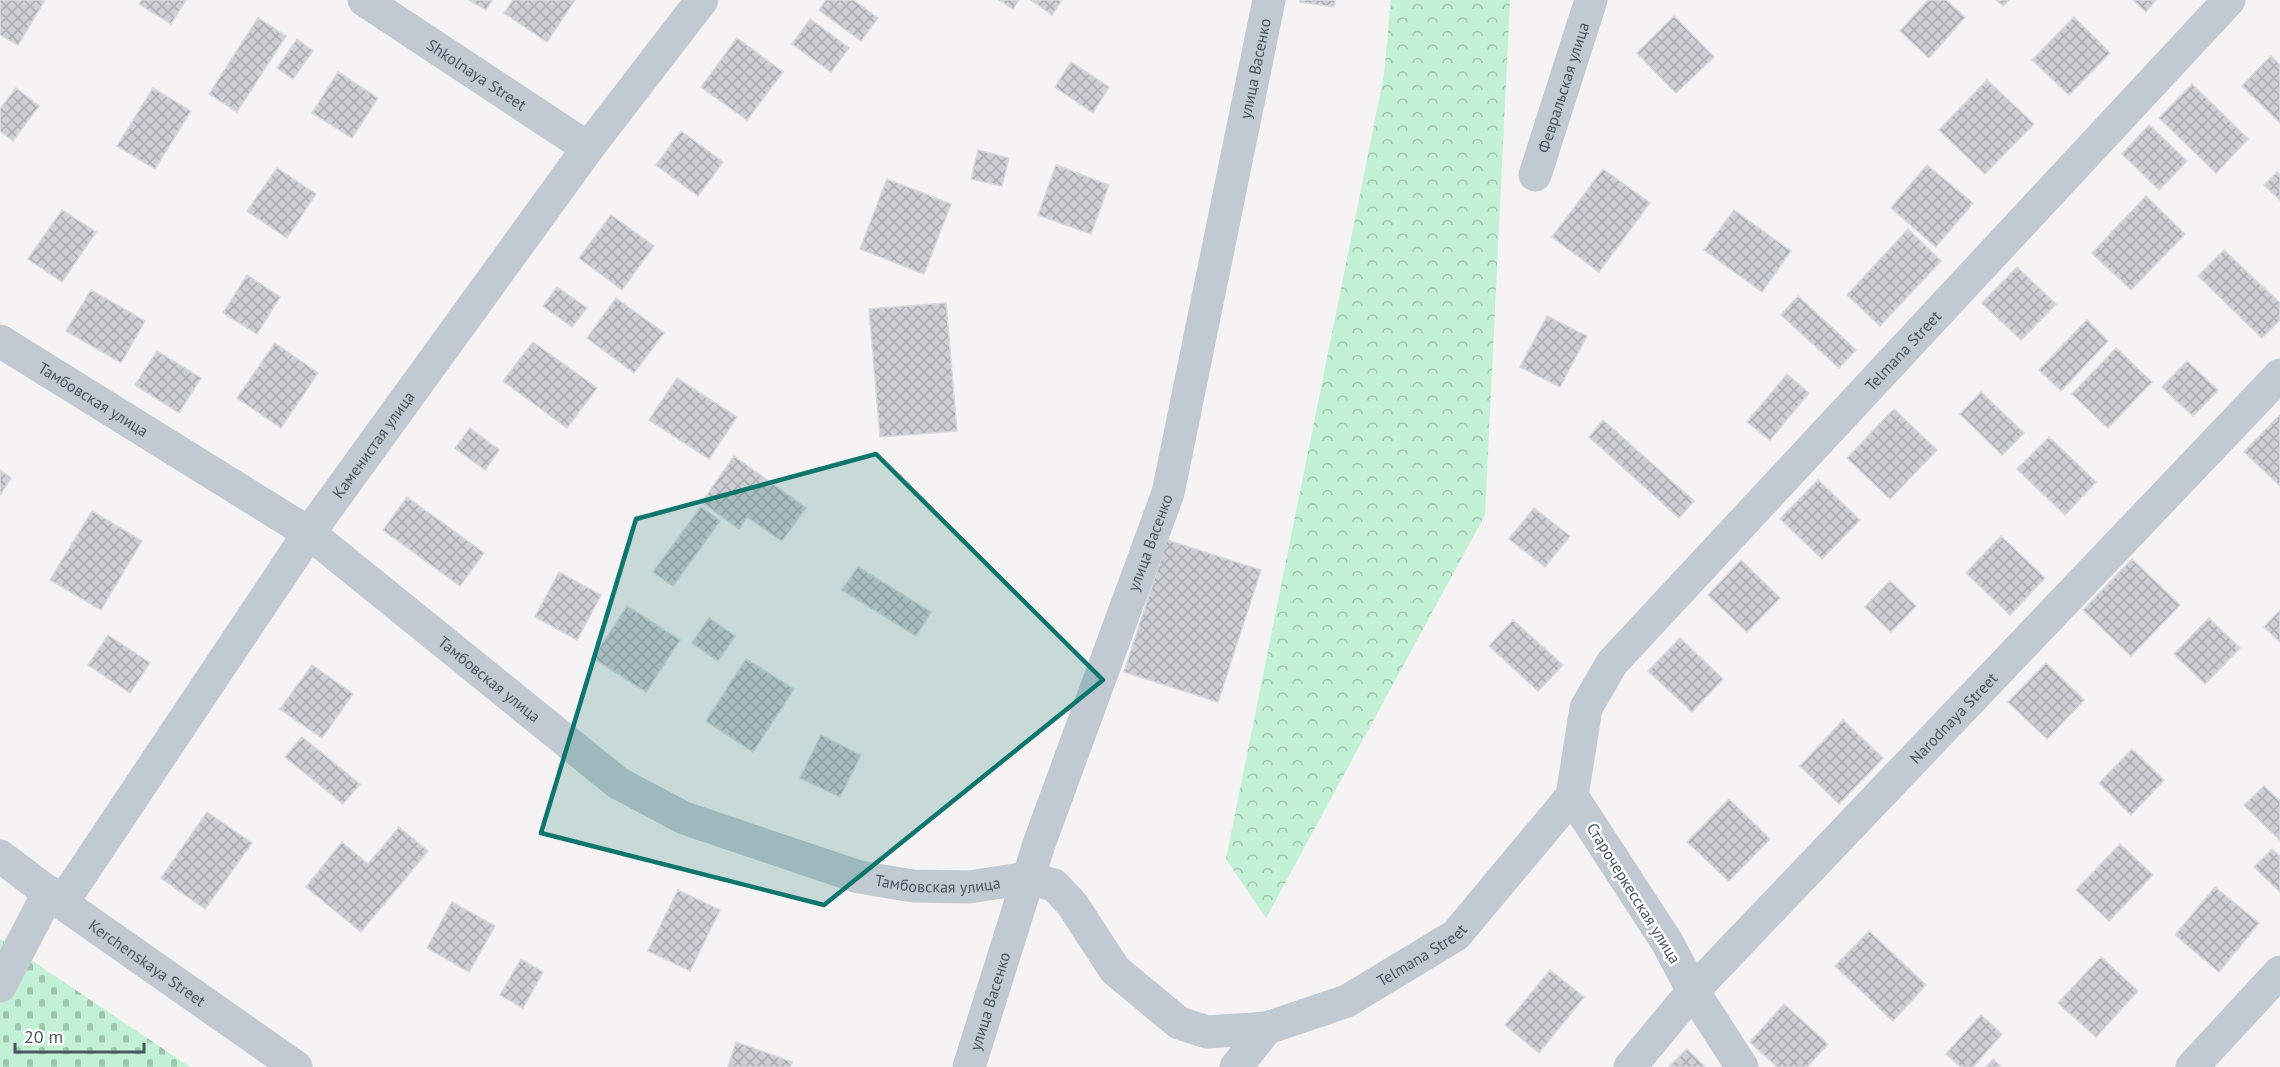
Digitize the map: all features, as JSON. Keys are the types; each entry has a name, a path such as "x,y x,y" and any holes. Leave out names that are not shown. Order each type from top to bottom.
{"street":[{"name":"Shkolnaya Street","path":"364,0 588,148"},
{"name":"Каменистая улица","path":"0,986 55,897 309,533 588,148 702,0"},
{"name":"Февральская улица","path":"1535,175 1591,0"},
{"name":"Telmana Street","path":"1029,878 1054,885 1072,904 1115,970 1179,1023 1207,1032 1267,1028 1347,1001 1456,935 1572,796 1586,708 1612,663 2229,0"},
{"name":"улица Васенко","path":"969,1067 1039,844 1168,493 1265,2"},
{"name":"Тамбовская улица","path":"0,341 309,533 618,783 684,818 859,877 913,886 969,888 1029,878"},
{"name":"Narodnaya Street","path":"1630,1067 1693,991 2280,375"},
{"name":"Старочеркесская улица","path":"1572,796 1667,942 1693,991 1742,1067"},
{"name":"Kerchenskaya Street","path":"0,856 296,1067"},
{"path":"2192,1067 2280,972"},
{"path":"1236,1067 1267,1028"}],"highlighted area":[{"path":"876,454 1103,680 824,905 541,833 636,519"}],"green space":[{"path":"1391,0 1510,0 1485,515 1266,918 1226,859 1384,75"},
{"path":"0,939 190,1067 0,1067"}],"building":[{"path":"0,0 45,0 18,45 0,35"},
{"path":"142,0 186,0 171,24 139,4"},
{"path":"469,0 492,0 486,10"},
{"path":"513,0 575,0 547,42 504,13"},
{"path":"826,0 853,0 878,18 861,41 819,10"},
{"path":"999,0 1019,0 1013,9"},
{"path":"1031,0 1062,0 1052,15"},
{"path":"1300,0 1335,0 1334,7 1300,2"},
{"path":"1928,0 1946,0 1965,17 1929,58 1900,31"},
{"path":"1996,0 2009,0 2003,6"},
{"path":"2133,0 2156,0 2146,12"},
{"path":"1674,16 1714,57 1676,93 1637,53"},
{"path":"2074,17 2110,53 2069,95 2032,60"},
{"path":"258,18 286,36 237,112 209,94"},
{"path":"810,19 849,48 831,72 792,44"},
{"path":"737,38 783,72 747,120 701,87"},
{"path":"297,39 313,51 293,79 277,68"},
{"path":"2271,56 2280,65 2280,123 2242,86"},
{"path":"1071,62 1109,87 1093,113 1055,87"},
{"path":"338,72 378,98 352,138 312,113"},
{"path":"1987,80 2034,124 1985,174 1939,130"},
{"path":"2192,84 2248,139 2216,173 2159,118"},
{"path":"16,88 39,106 13,141 0,131 0,109"},
{"path":"153,88 191,111 155,169 117,146"},
{"path":"2149,125 2187,161 2159,190 2122,154"},
{"path":"681,131 723,162 698,196 656,165"},
{"path":"978,150 1009,158 1002,186 971,179"},
{"path":"1056,165 1109,185 1091,234 1038,215"},
{"path":"1927,165 1973,203 1936,247 1891,208"},
{"path":"277,168 316,194 287,238 247,211"},
{"path":"1603,169 1650,203 1599,272 1552,237"},
{"path":"2277,172 2280,175 2280,200 2264,185"},
{"path":"887,179 951,204 924,274 860,249"},
{"path":"2146,196 2185,234 2131,290 2092,253"},
{"path":"62,210 96,232 62,282 28,259"},
{"path":"1734,210 1791,251 1762,292 1704,250"},
{"path":"611,215 654,246 622,290 579,258"},
{"path":"1908,229 1941,261 1880,326 1847,295"},
{"path":"2224,250 2280,303 2280,320 2262,338 2198,276"},
{"path":"2017,267 2056,304 2021,340 1982,303"},
{"path":"247,275 280,297 257,334 223,313"},
{"path":"557,287 587,308 572,327 543,306"},
{"path":"91,290 145,321 121,363 66,331"},
{"path":"1798,296 1856,350 1839,368 1781,315"},
{"path":"616,298 664,333 634,373 587,338"},
{"path":"946,303 957,431 880,437 869,309"},
{"path":"1547,316 1587,336 1560,387 1520,367"},
{"path":"2087,320 2108,341 2061,391 2039,370"},
{"path":"533,342 597,388 567,428 503,381"},
{"path":"275,343 318,373 281,428 237,398"},
{"path":"2116,348 2152,382 2108,428 2072,394"},
{"path":"157,351 201,378 179,413 135,385"},
{"path":"2187,361 2218,390 2193,416 2162,387"},
{"path":"1787,374 1809,393 1770,440 1747,422"},
{"path":"677,378 737,417 709,459 649,420"},
{"path":"1981,392 2024,433 2002,455 1960,414"},
{"path":"1894,409 1937,450 1890,499 1847,458"},
{"path":"2280,415 2280,486 2244,452"},
{"path":"1603,420 1694,501 1679,518 1589,437"},
{"path":"470,428 499,450 485,470 455,448"},
{"path":"2049,437 2096,482 2065,515 2017,469"},
{"path":"734,456 806,508 782,541 747,517 739,529 702,502"},
{"path":"0,470 11,478 0,495"},
{"path":"1818,480 1860,520 1822,559 1780,519"},
{"path":"407,497 484,553 460,586 383,530"},
{"path":"701,507 720,521 673,586 653,572"},
{"path":"1534,508 1570,536 1545,567 1509,539"},
{"path":"92,511 142,541 101,610 50,580"},
{"path":"2001,536 2045,578 2010,615 1966,573"},
{"path":"1167,540 1261,570 1218,702 1124,672"},
{"path":"2132,559 2180,605 2131,656 2083,610"},
{"path":"1741,560 1780,598 1747,632 1708,595"},
{"path":"858,567 931,612 916,636 842,590"},
{"path":"559,572 601,595 577,640 535,617"},
{"path":"1890,581 1916,606 1891,632 1865,607"},
{"path":"627,606 680,640 646,692 593,658"},
{"path":"2280,610 2280,642 2264,627"},
{"path":"709,618 735,636 718,661 692,643"},
{"path":"2209,618 2240,648 2205,684 2174,654"},
{"path":"1513,620 1563,665 1538,691 1489,646"},
{"path":"108,635 150,663 130,693 88,665"},
{"path":"1680,638 1723,679 1692,712 1648,671"},
{"path":"746,659 794,689 753,752 706,721"},
{"path":"2046,663 2084,700 2047,739 2008,702"},
{"path":"312,665 353,694 322,738 280,709"},
{"path":"1843,720 1883,758 1839,804 1800,766"},
{"path":"821,735 861,755 840,797 800,778"},
{"path":"302,737 360,784 343,804 285,757"},
{"path":"2132,749 2164,780 2131,815 2099,783"},
{"path":"2264,786 2280,801 2280,840 2244,805"},
{"path":"1729,799 1770,839 1729,881 1687,842"},
{"path":"207,812 252,843 205,909 161,878"},
{"path":"399,827 428,851 361,932 306,887 342,842 368,864"},
{"path":"2120,844 2153,875 2109,921 2076,890"},
{"path":"2272,849 2280,856 2280,892 2254,867"},
{"path":"2215,887 2259,923 2219,972 2175,935"},
{"path":"678,890 720,910 690,971 648,951"},
{"path":"452,902 495,926 469,972 427,948"},
{"path":"1869,931 1926,985 1893,1021 1835,966"},
{"path":"2101,957 2138,991 2096,1037 2058,1003"},
{"path":"521,959 543,972 523,1008 500,995"},
{"path":"1550,970 1584,997 1539,1053 1505,1025"},
{"path":"1784,1004 1828,1044 1807,1067 1777,1067 1750,1042"},
{"path":"1981,1015 2002,1034 1973,1067 1961,1067 1946,1054"},
{"path":"736,1042 792,1062 790,1067 728,1067"},
{"path":"1687,1049 1705,1067 1669,1067"},
{"path":"1993,1059 2001,1067 1986,1067"}]}
